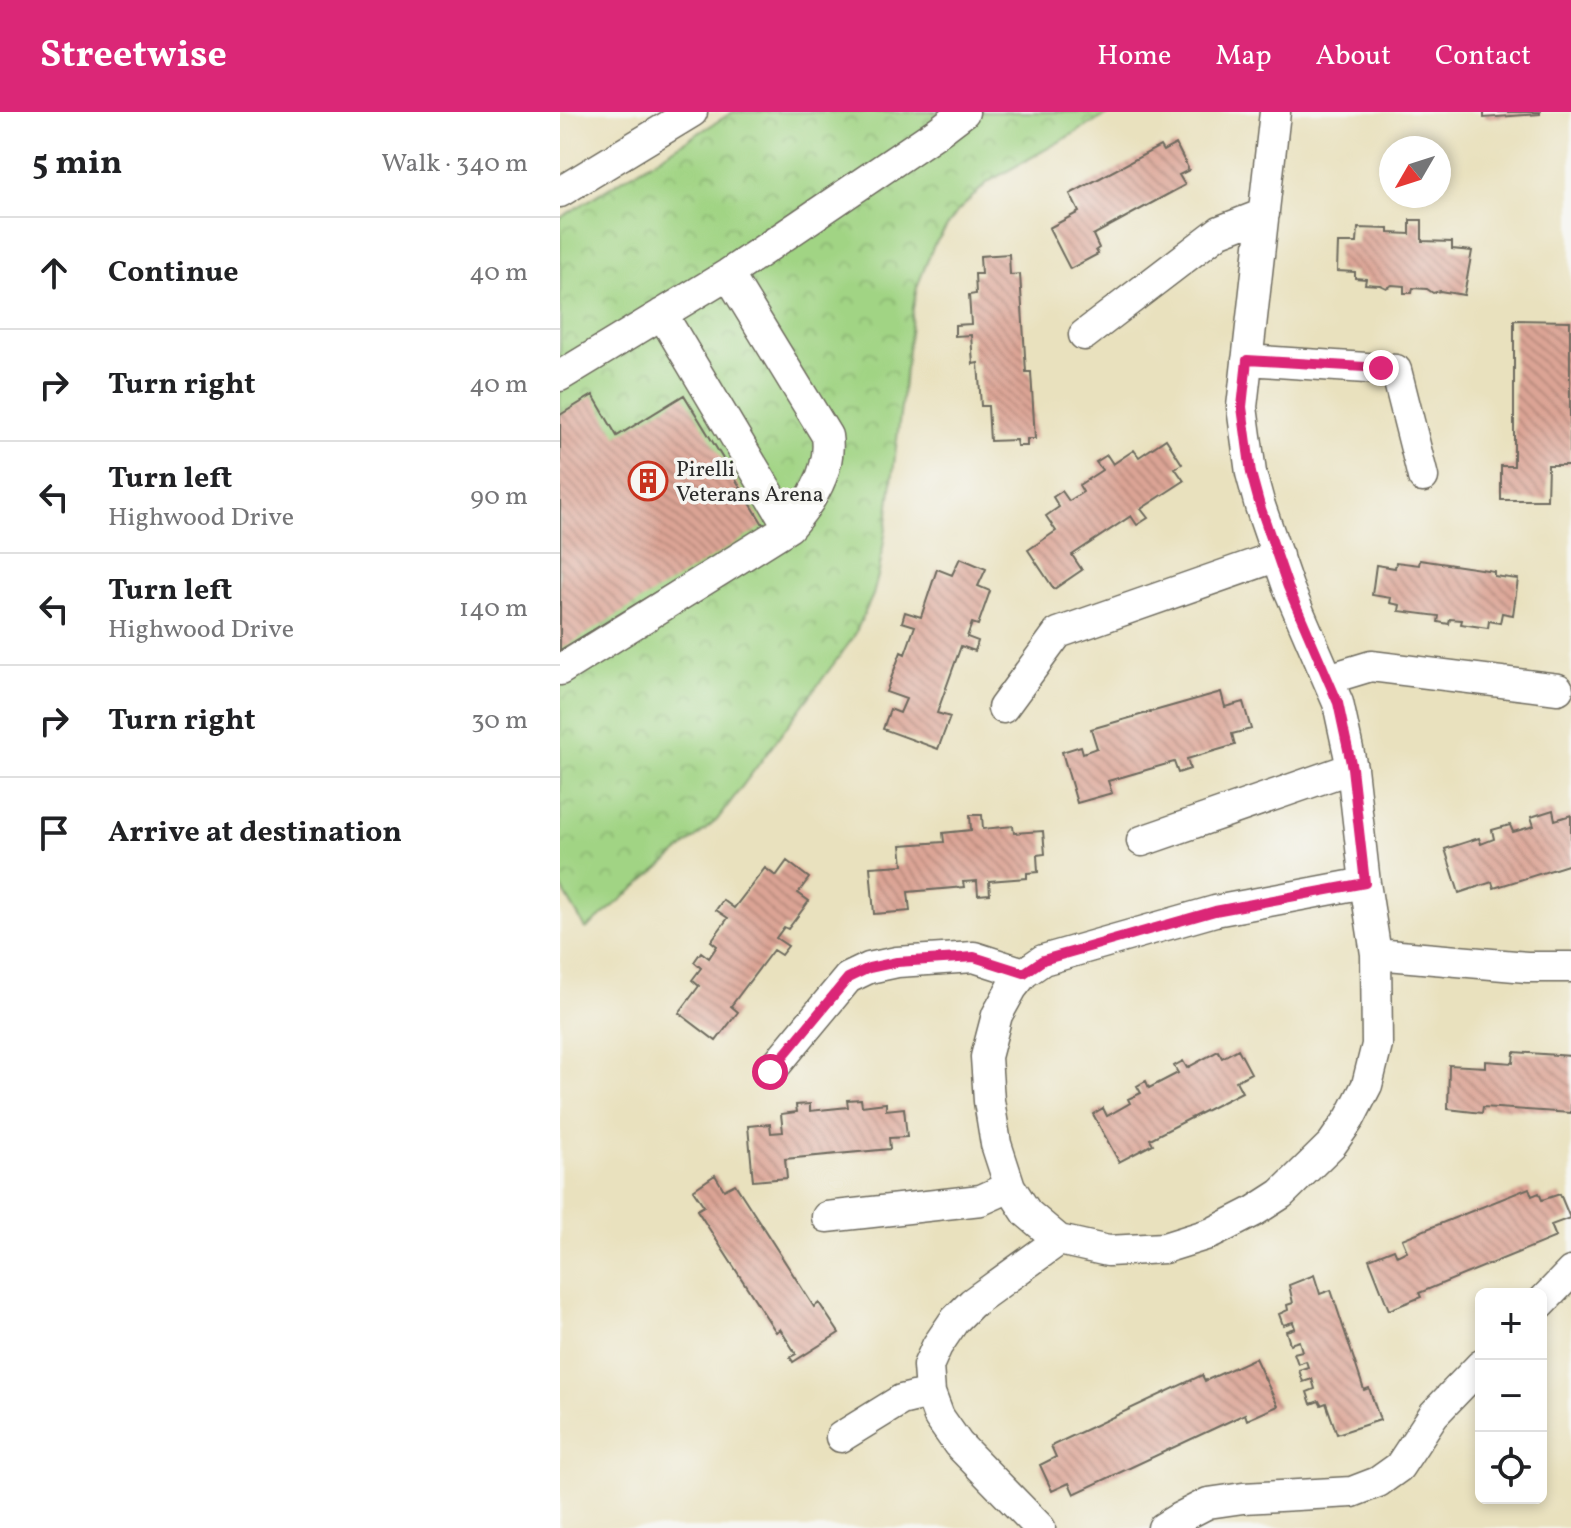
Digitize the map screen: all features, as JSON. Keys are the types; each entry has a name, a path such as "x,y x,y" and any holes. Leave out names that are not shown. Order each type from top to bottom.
{"street":[{"path":"560,192 692,112"},
{"path":"560,376 728,274 964,112"},
{"path":"1275,112 1242,407 1251,473 1260,506 1288,587 1338,703 1352,768 1376,954 1377,1045 1367,1085 1332,1144 1281,1194 1212,1233 1164,1248 1108,1251 1059,1240 1027,1213 1010,1187 996,1144 986,1057 997,1015 1024,973 1043,960 1215,911 1365,883"},
{"path":"1084,335 1220,231 1264,214"},
{"path":"560,670 789,527 820,483 828,448 827,436 728,274"},
{"path":"662,314 789,527"},
{"path":"1247,360 1396,370 1423,477"},
{"path":"1003,708 1058,633 1278,556"},
{"path":"1328,679 1371,666 1558,689"},
{"path":"1142,841 1352,768"},
{"path":"1376,954 1470,964 1571,967"},
{"path":"770,1072 848,978 869,968 897,962 974,957 1024,973"},
{"path":"827,1217 981,1200 1010,1187"},
{"path":"1040,1528 958,1444 939,1417 930,1393 928,1366 954,1321 972,1303 1059,1240"},
{"path":"1547,1297 1571,1272"},
{"path":"1163,1528 1208,1503 1352,1492 1378,1482 1399,1467 1434,1414 1475,1371"},
{"path":"841,1437 901,1400 930,1393"}],"green space":[{"path":"733,112 1112,112 988,182 957,212 933,247 917,287 913,308 879,572 873,595 853,638 717,820 586,929 560,885 560,218"}],"building":[{"path":"1484,112 1540,112 1540,114 1484,118"},
{"path":"1176,144 1189,170 1179,175 1185,185 1093,235 1099,248 1096,250 1098,254 1070,269 1049,228 1079,212 1070,194 1160,146 1163,151"},
{"path":"1410,220 1422,220 1422,241 1452,242 1452,249 1472,251 1464,295 1413,288 1412,293 1404,293 1404,286 1386,288 1365,284 1366,279 1355,278 1355,272 1337,271 1338,243 1357,243 1358,228 1389,229 1389,233 1410,234"},
{"path":"1009,254 1010,275 1020,274 1026,372 1031,372 1035,439 1027,439 1027,446 1017,446 1016,440 990,441 988,406 981,406 978,363 973,364 971,335 955,336 955,325 971,324 969,295 976,294 975,274 981,274 980,256"},
{"path":"1514,320 1570,321 1570,465 1548,465 1547,500 1501,500 1501,466 1514,466"},
{"name":"Pirelli Veterans Arena","path":"593,395 617,436 684,395 764,526 560,650 560,415"},
{"path":"1166,439 1182,464 1175,468 1184,481 1141,509 1148,518 1137,525 1131,516 1072,555 1082,570 1054,589 1028,550 1056,531 1046,516 1059,507 1053,497 1062,491 1069,501 1083,492 1079,485 1102,470 1096,462 1107,455 1113,464 1134,450 1139,457"},
{"path":"960,558 986,569 978,586 990,591 978,625 972,623 967,637 978,641 975,651 961,646 937,713 950,717 938,749 883,729 890,709 900,713 906,699 886,692 915,626 902,622 905,612 921,617 937,569 952,575"},
{"path":"1420,560 1494,571 1494,576 1518,579 1513,615 1502,613 1500,623 1489,621 1488,628 1461,624 1462,620 1450,619 1449,624 1438,622 1439,616 1399,611 1400,605 1390,603 1391,598 1372,595 1376,565 1395,568 1396,562 1419,565"},
{"path":"1221,692 1225,707 1243,702 1251,729 1232,734 1235,745 1187,759 1190,769 1178,773 1174,762 1108,781 1112,793 1077,803 1062,752 1081,746 1083,753 1097,748 1091,729"},
{"path":"1553,810 1555,820 1571,815 1571,864 1494,888 1492,882 1459,893 1445,849 1479,838 1481,844 1494,839 1492,830 1510,825 1513,832 1534,826 1531,817"},
{"path":"970,815 982,815 983,829 1013,826 1014,833 1043,831 1045,854 1037,855 1038,872 1027,873 1027,878 989,881 990,894 978,895 977,881 963,882 964,887 908,892 910,911 874,914 870,867 903,865 901,845 944,842 943,833 971,830"},
{"path":"787,861 809,878 798,893 809,901 788,929 784,927 776,938 788,946 781,955 773,950 731,1006 738,1012 716,1041 679,1013 699,986 692,980 701,968 694,962 701,952 709,958 717,946 711,941 728,918 716,910 723,900 734,908 765,868 776,876"},
{"path":"1238,1049 1251,1073 1236,1081 1242,1092 1150,1139 1153,1144 1119,1162 1093,1114 1103,1108 1107,1116 1130,1103 1128,1099 1141,1093 1137,1086 1146,1081 1149,1088 1178,1073 1174,1066 1183,1061 1187,1068 1218,1051 1222,1058"},
{"path":"1514,1052 1571,1056 1571,1113 1483,1107 1482,1113 1448,1109 1449,1065 1485,1067 1485,1061 1513,1063"},
{"path":"861,1099 862,1106 886,1103 886,1110 904,1108 907,1137 889,1138 890,1149 785,1159 787,1178 753,1181 748,1126 770,1124 771,1133 783,1132 781,1114 797,1112 796,1105 810,1104 810,1111 848,1107 847,1100"},
{"path":"715,1175 724,1190 735,1184 814,1307 819,1303 839,1333 793,1362 790,1357 796,1354 780,1329 776,1332 697,1210 704,1206 693,1190"},
{"path":"1529,1188 1532,1196 1539,1193 1542,1200 1560,1194 1570,1218 1551,1225 1556,1237 1419,1293 1421,1297 1389,1310 1369,1259 1394,1249 1397,1256 1407,1251 1402,1239"},
{"path":"1314,1275 1320,1294 1331,1290 1364,1390 1369,1388 1380,1420 1337,1434 1326,1403 1321,1405 1319,1401 1311,1404 1307,1392 1315,1389 1312,1379 1303,1382 1299,1370 1308,1367 1306,1361 1298,1364 1294,1353 1302,1351 1299,1341 1290,1344 1286,1331 1295,1328 1293,1322 1283,1325 1279,1314 1288,1310 1287,1305 1293,1303 1289,1285"},
{"path":"1255,1358 1278,1406 1247,1420 1245,1414 1074,1494 1069,1483 1052,1491 1040,1465 1056,1457 1051,1446 1202,1375 1205,1381"}],"place":[{"name":"Pirelli Veterans Arena","path":"648,481"}],"route":[{"path":"770,1072 848,978 869,968 897,962 974,957 1024,973 1043,960 1215,911 1365,883 1352,768 1338,703 1288,587 1260,506 1251,473 1242,407 1247,360 1381,368"}]}
